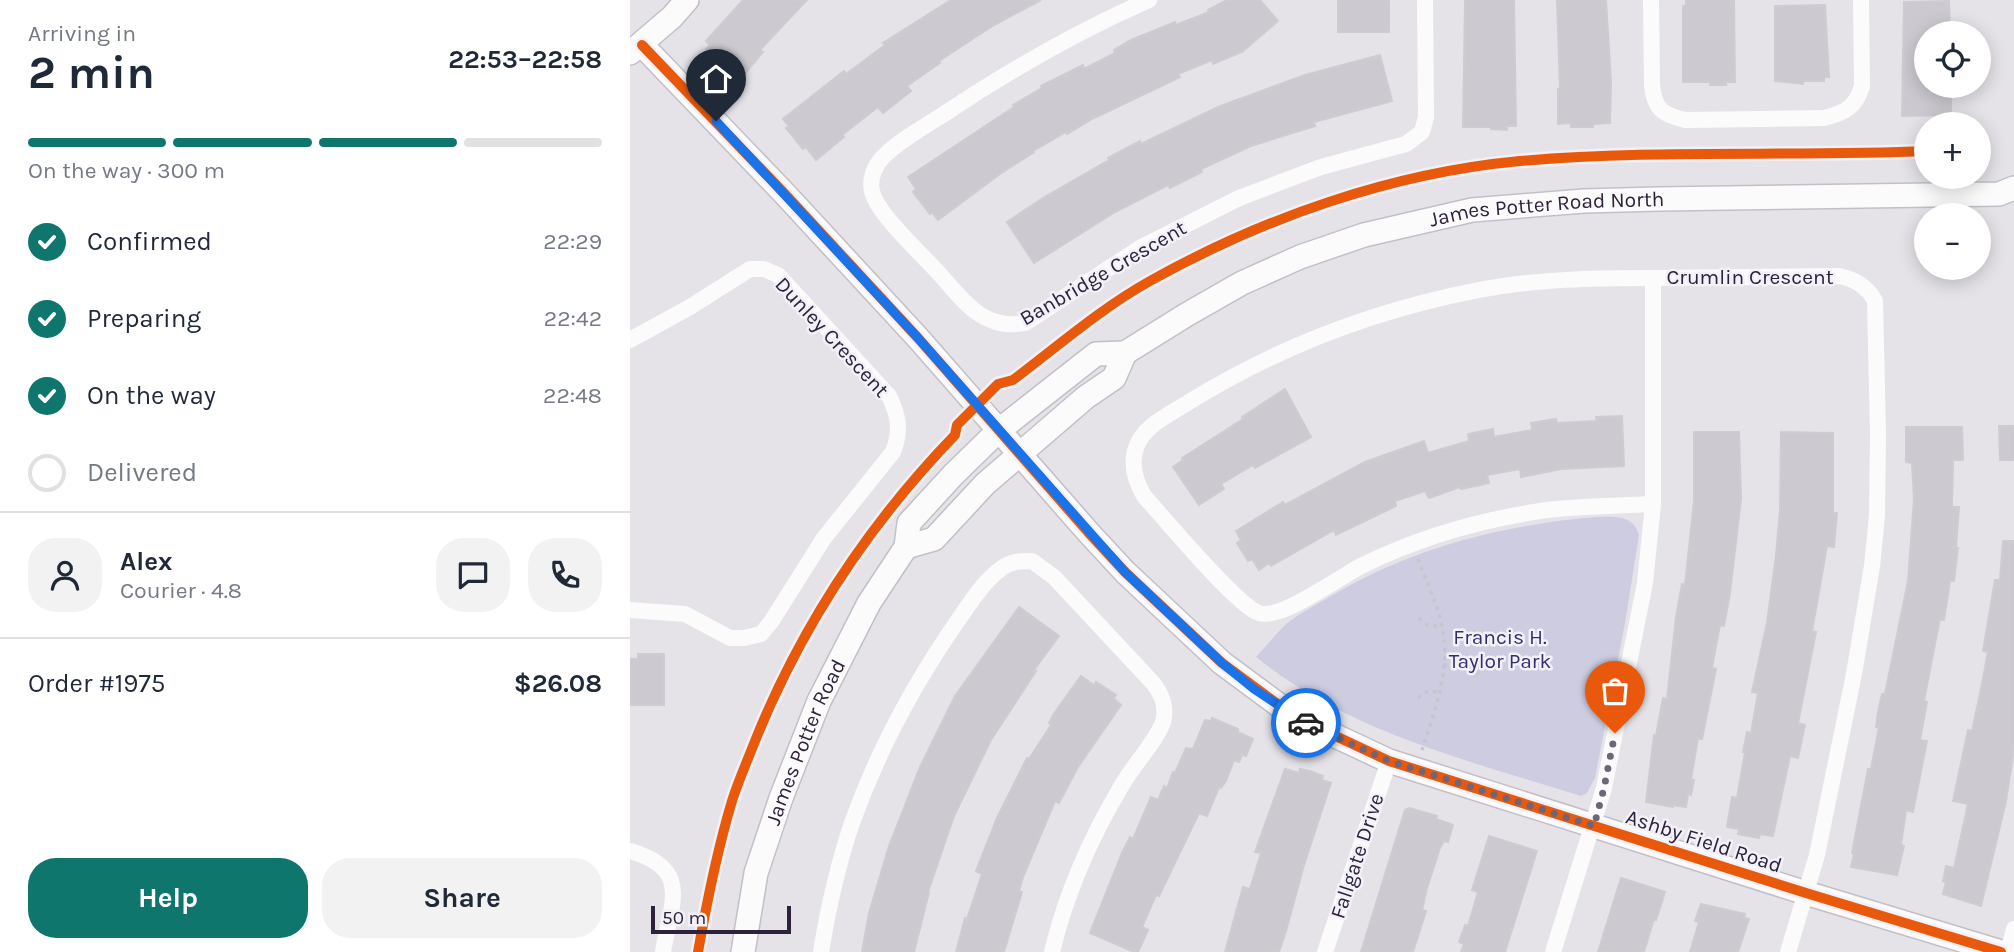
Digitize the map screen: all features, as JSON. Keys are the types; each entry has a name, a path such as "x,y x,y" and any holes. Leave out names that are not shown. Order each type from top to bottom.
{"main road":[{"path":"636,49 687,0"},
{"name":"Ashby Field Road","path":"636,49 784,194 918,338 1125,572 1222,663 1295,716 1389,761 1806,894 2001,952"},
{"name":"James Potter Road North","path":"1125,353 1208,302 1300,257 1364,235 1472,210 1646,199 2009,196"},
{"path":"906,547 934,539 985,484 1086,397 1114,377 1125,353"},
{"name":"James Potter Road","path":"743,952 756,873 781,798 819,701 869,603 906,547 909,523 998,431 1096,354 1125,353"}],"street":[{"name":"Banbridge Crescent","path":"1149,0 1088,27 1023,62 915,134 883,157 874,169 872,191 882,212 969,306 990,322 1012,325 1025,323 1140,248 1239,198 1321,167 1406,144 1422,132 1426,117 1424,0"},
{"path":"1651,0 1652,93 1664,113 1685,120 1824,118 1852,108 1862,86 1861,0"},
{"name":"Dunley Crescent","path":"630,340 690,307 750,269 764,269 778,275 889,396 895,409 899,437 893,452 824,538 761,634 730,638 685,614 630,610"},
{"name":"Crumlin Crescent","path":"1553,952 1604,788 1645,583 1653,504 1653,278 1839,276 1860,284 1875,301 1877,516 1872,566 1854,674 1817,855 1788,952"},
{"path":"1653,278 1590,278 1495,288 1441,298 1368,317 1248,368 1177,410 1147,430 1138,442 1133,467 1144,496 1235,594 1261,614 1287,610 1364,565 1437,535 1547,510 1653,504"},
{"path":"821,952 831,899 852,824 901,712 942,642 979,592 1000,568 1010,563 1032,561 1054,577 1153,683 1165,710 1162,724 1126,777 1093,837 1073,885 1052,952"},
{"name":"Fallgate Drive","path":"1325,952 1389,761"},
{"path":"630,851 650,857 672,877 673,892 663,952"},
{"path":"2008,952 2014,929"}],"path":[{"path":"1417,557 1442,627 1445,652 1440,692 1421,752"},
{"path":"1419,618 1427,625 1442,627"},
{"path":"1443,664 1462,665"},
{"path":"1418,698 1428,691 1440,692"}],"green space":[{"name":"Francis H. Taylor Park","path":"1596,517 1628,520 1639,535 1595,778 1587,793 1581,796 1411,742 1370,725 1330,706 1256,657 1285,625 1296,617 1362,579 1393,565 1426,552 1492,533"}],"building":[{"path":"743,0 807,0 760,50 763,52 744,75 706,49 710,45 706,41"},
{"path":"951,0 1041,0 994,25 939,61 940,63 907,86 911,91 883,113 878,107 842,135 844,137 816,160 806,147 803,149 786,128 789,126 783,119 844,71 846,74 885,45 883,43"},
{"path":"1227,0 1260,0 1278,21 1242,52 1213,64 1212,60 1178,74 1180,77 1092,119 1067,134 1066,132 1033,151 938,220 913,192 916,189 908,177 1042,88 1041,86 1083,65 1084,69 1115,53 1114,50 1131,40 1209,12 1208,10"},
{"path":"1338,0 1389,0 1389,32 1338,32"},
{"path":"1465,0 1514,0 1516,126 1507,126 1507,130 1463,127"},
{"path":"1557,0 1606,0 1611,82 1610,123 1593,124 1593,127 1571,127 1571,123 1558,124 1560,89"},
{"path":"1686,0 1734,0 1735,82 1710,85 1710,82 1683,82 1683,6 1686,6"},
{"path":"1949,1 1950,21 1914,21 1914,98 1951,98 1951,112 1914,112 1914,116 1902,116 1904,2"},
{"path":"1825,5 1829,77 1824,77 1824,81 1803,81 1803,84 1775,81 1775,6"},
{"path":"1380,55 1392,101 1314,122 1315,126 1251,146 1201,169 1202,172 1170,188 1168,185 1115,212 1034,263 1007,222 1109,160 1108,158 1140,141 1141,144 1218,107 1305,75"},
{"path":"1285,389 1311,437 1221,484 1224,489 1199,505 1173,467 1183,460 1182,458"},
{"path":"1622,416 1624,466 1561,469 1521,477 1520,469 1487,475 1489,483 1461,489 1460,487 1429,498 1425,491 1395,501 1396,506 1336,535 1334,530 1271,566 1269,563 1259,570 1252,559 1248,561 1237,543 1241,540 1236,531 1283,502 1285,505 1365,462 1424,441 1428,453 1469,441 1468,434 1493,429 1494,437 1532,430 1531,423 1556,419 1557,423 1597,421 1596,417"},
{"path":"1999,426 2014,426 2014,460 2000,460"},
{"path":"1906,427 1962,427 1963,460 1953,460 1952,507 1959,507 1954,581 1950,581 1944,620 1940,619 1932,659 1920,740 1927,741 1913,812 1906,810 1901,845 1904,846 1897,875 1851,867 1868,769 1871,769 1879,727 1876,727 1878,712 1882,694 1885,694 1908,581 1914,499 1912,463 1906,462"},
{"path":"1694,432 1739,432 1741,499 1730,593 1724,626 1720,625 1715,651 1712,668 1716,669 1702,739 1698,738 1691,795 1688,794 1686,807 1673,807 1646,802 1654,735 1656,736 1663,698 1667,699 1676,617 1682,584 1685,585 1694,501"},
{"path":"1781,432 1833,433 1833,513 1837,513 1834,547 1827,546 1812,631 1816,632 1798,723 1805,725 1798,758 1790,756 1773,836 1760,834 1759,838 1738,834 1739,829 1727,827 1732,797 1737,798 1747,732 1751,733 1758,693 1752,692 1767,623 1776,555 1780,510"},
{"path":"2003,541 2014,541 2014,749 2006,801 1981,906 1943,894 1946,882 1943,881 1946,866 1954,868 1968,804 1953,801 1968,730 1972,731 1980,694 1988,652 1983,651 1995,580 2000,580"},
{"path":"1019,607 1059,636 1034,670 1036,671 991,740 954,816 928,892 914,952 862,952 869,913 889,846 920,767 955,696"},
{"path":"638,654 664,654 664,705 630,705 630,659 638,659"},
{"path":"1474,658 1480,661 1483,667 1480,673 1474,676 1468,673 1465,667 1468,661"},
{"path":"1081,676 1116,695 1113,698 1121,705 1078,767 1059,803 1055,801 1023,877 1019,891 1022,892 1004,952 956,952 965,918 967,919 982,874 976,871 997,818 1027,758 1029,759 1051,725 1049,723 1053,715"},
{"path":"1212,718 1253,739 1246,756 1242,755 1239,762 1234,760 1207,816 1199,813 1159,896 1156,895 1142,927 1148,930 1138,952 1090,933 1122,853 1130,837 1133,839 1151,797 1158,800 1164,786 1167,788 1186,748 1193,749 1205,720 1211,721"},
{"path":"1285,769 1299,773 1300,769 1310,771 1323,776 1322,780 1331,783 1286,931 1279,952 1225,952 1243,887 1250,889 1261,853 1255,852"},
{"path":"1409,808 1437,816 1436,819 1453,825 1448,842 1444,841 1440,848 1427,888 1422,910 1426,911 1413,952 1361,952 1405,810"},
{"path":"1489,836 1537,851 1505,952 1461,952 1464,944 1459,942 1465,925 1468,926 1478,892 1472,890"},
{"path":"1621,878 1665,892 1644,952 1598,952"},
{"path":"1701,904 1745,914 1744,918 1749,919 1738,952 1690,952"}],"cycle path":[{"path":"642,45 918,338 1125,572 1222,663 1295,717 1389,761 2001,952"},
{"path":"698,952 717,857 739,780 792,661 839,581 893,505 955,435 957,425 998,384 1013,380 1132,292 1237,237 1329,202 1424,176 1472,167 1520,161 1621,155 1914,151"}],"way so far":[{"path":"1306,723 1389,761 1594,826 1615,733"}],"route":[{"path":"716,121 918,338 1125,572 1222,663 1254,689 1306,723"}]}
